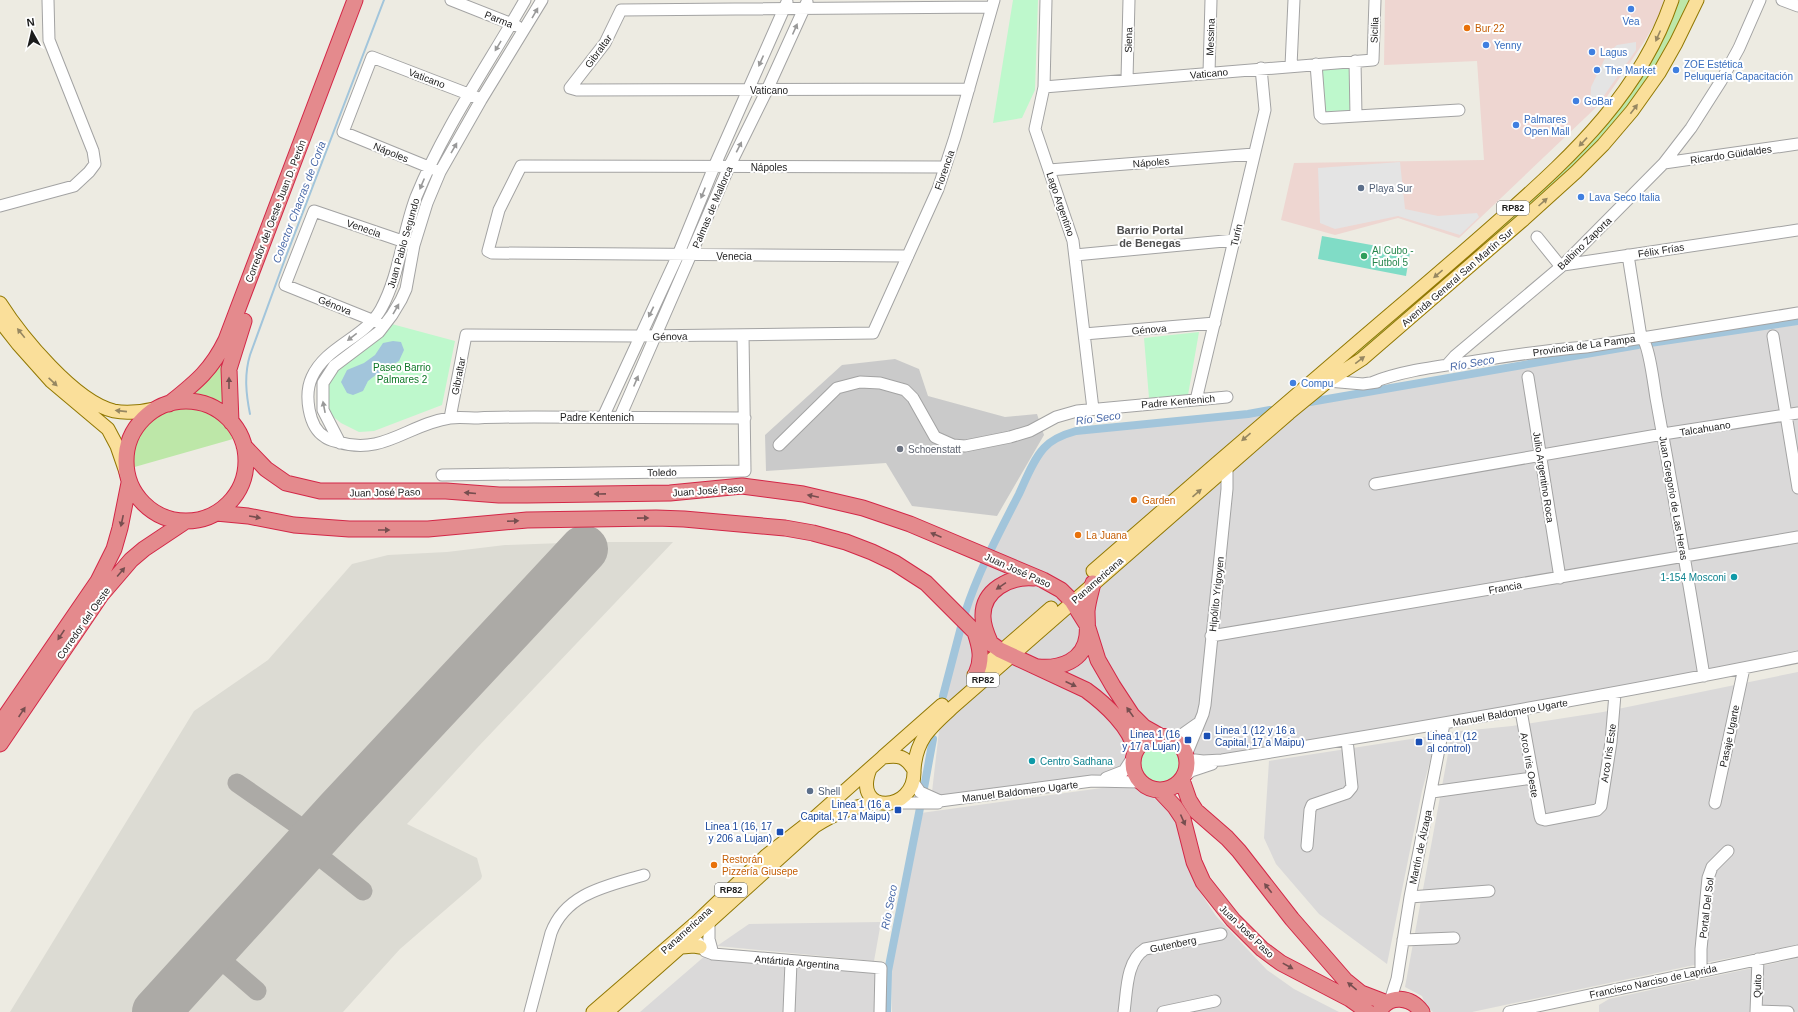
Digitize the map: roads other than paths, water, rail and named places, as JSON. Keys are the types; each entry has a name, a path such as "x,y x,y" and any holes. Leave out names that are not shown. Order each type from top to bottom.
{"highway":[{"name":"Corredor del Oeste Juan D. Perón","path":"164,406 191,387 211,367 226,340 355,0"},
{"name":"Corredor del Oeste Juan D. Perón","path":"231,422 229,369 236,343 365,0"},
{"path":"186,402 202,404 218,411 231,422 239,433 244,446 245,468 241,484 233,498 216,513 202,519 186,521 168,518 151,511 138,498 128,479 126,453 132,435 146,416 164,406 186,402"},
{"name":"Juan José Paso","path":"244,446 266,469 286,483 320,491 446,491 499,495 534,495 670,493 729,486 762,488 803,494 863,508 910,524 995,559 1038,578 1070,598 1087,625 1098,660 1116,690 1140,724 1165,737"},
{"name":"Corredor del Oeste","path":"0,724 98,581 114,548 120,528 128,479"},
{"path":"216,513 248,516 294,525 349,529 428,529 527,520 684,519 785,528 846,542 895,563 926,583 975,632 1001,650 1033,667 1086,690 1094,696 1116,717 1129,733 1134,742 1134,754 1134,773 1140,782 1148,788 1159,790 1169,789 1183,778 1187,768 1187,757 1182,746 1165,737 1146,740 1134,754"},
{"name":"Corredor del Oeste","path":"0,744 101,595 131,560 144,549 186,521"},
{"path":"1001,650 986,633 983,617 984,606 989,596 1000,585 1008,581 1026,577 1038,578"},
{"path":"1033,667 1057,667 1074,659 1082,650 1085,644 1087,610 1093,583"},
{"path":"975,632 980,647 981,658 976,674"},
{"path":"1183,778 1189,800 1196,811 1227,838 1239,851 1292,919 1340,975 1361,993 1385,1005 1398,999 1419,1008"},
{"name":"Juan José Paso","path":"1159,790 1175,807 1183,819 1194,862 1203,882 1233,920 1262,949 1281,963 1350,999 1368,1012"}],"main road":[{"name":"Avenida General San Martín Sur","path":"1302,398 1558,167 1583,142 1630,84 1651,51 1672,0"},
{"name":"Avenida General San Martín Sur","path":"1282,411 1362,359 1576,172 1632,111 1659,73 1676,43 1697,0"},
{"path":"1606,115 1620,125"},
{"path":"1484,234 1493,245"},
{"path":"0,303 18,329 38,352 64,378 94,403 121,412 139,412 164,406"},
{"path":"0,321 28,356 51,381 108,430 117,446 128,479"},
{"name":"Panamericana","path":"606,1012 695,935 703,922 766,856 870,770 1001,650 1070,598 1093,583 1227,467 1282,411"},
{"name":"Panamericana","path":"1070,598 1282,411"},
{"name":"Panamericana","path":"593,1012 703,922 815,826 845,809 878,802 892,803 904,798 911,788 914,756 919,744 927,732 1001,650"},
{"path":"883,757 903,757 908,762 913,776"},
{"path":"870,770 866,782 866,788 870,798 878,802"},
{"path":"682,947 694,946 700,948"}],"street":[{"path":"0,206 28,197 56,192 74,186 95,164 93,151 49,40 48,0"},
{"name":"Parma","path":"451,0 511,23 525,30"},
{"name":"Juan Pablo Segundo","path":"450,418 420,426 379,444 357,447 340,443 320,434 314,423 309,406 309,387 318,366 332,352 355,336 380,312 392,287 402,242 416,199 429,167 525,0"},
{"name":"Juan Pablo Segundo","path":"340,443 323,410 323,383 334,366 365,344 385,325 398,306 406,289 414,245 427,203 440,172 481,100 542,0"},
{"name":"Lago Argentino","path":"1046,0 1044,87 1035,129 1073,241 1093,409"},
{"name":"Siena","path":"1127,79 1129,0"},
{"name":"Messina","path":"1209,73 1211,0"},
{"path":"1291,66 1294,0"},
{"name":"Sicilia","path":"1373,60 1375,0"},
{"name":"Balbino Zaporta","path":"1447,365 1455,356 1563,264 1664,163 1691,128 1721,81 1739,48 1760,0"},
{"path":"1782,0 1798,6"},
{"path":"786,4 993,4"},
{"name":"Palmas de Mallorca","path":"603,417 639,336 678,255 714,166 786,4"},
{"name":"Gibraltar","path":"570,88 605,43 612,32 621,10 786,4"},
{"name":"Palmas de Mallorca","path":"620,417 729,167 767,90 806,4"},
{"name":"Florencia","path":"873,333 938,189 955,137 993,4"},
{"name":"Vaticano","path":"343,132 372,57 470,94 481,100"},
{"name":"Vaticano","path":"1044,87 1373,60"},
{"path":"1355,61 1356,116"},
{"path":"1316,64 1320,115 1323,118 1459,110"},
{"name":"Turín","path":"1196,400 1265,110 1261,68"},
{"name":"Vaticano","path":"570,88 577,90 969,89"},
{"name":"Nápoles","path":"343,132 440,172"},
{"name":"Ricardo Güidaldes","path":"1664,163 1798,144"},
{"name":"Nápoles","path":"1049,170 1254,154"},
{"name":"Nápoles","path":"488,250 499,210 521,166 944,167"},
{"name":"Venecia","path":"285,285 314,211 414,245"},
{"name":"Félix Frías","path":"1563,264 1798,230"},
{"path":"1537,237 1558,263 1563,264"},
{"path":"1075,255 1235,240"},
{"name":"Venecia","path":"488,250 492,253 691,256 908,256"},
{"name":"Juan Gregorio de Las Heras","path":"1628,255 1685,557 1704,676"},
{"name":"Génova","path":"285,285 385,325"},
{"name":"Provincia de La Pampa","path":"1371,384 1386,378 1447,365 1556,349 1644,342 1798,313"},
{"name":"Génova","path":"1084,334 1215,323"},
{"name":"Génova","path":"466,335 655,336 873,333"},
{"name":"Gibraltar","path":"450,418 466,335"},
{"name":"Toledo","path":"442,475 746,471 743,335"},
{"path":"1773,336 1798,488"},
{"path":"1328,382 1371,384 1586,347"},
{"name":"Julio Argentino Roca","path":"1528,377 1560,578"},
{"name":"Padre Kentenich","path":"778,445 838,388 860,382 880,383 905,390 913,398 935,437 953,445 965,446 1010,437 1034,429 1056,417 1077,411 1227,397"},
{"name":"Talcahuano","path":"1375,484 1662,434 1798,413"},
{"name":"Padre Kentenich","path":"450,418 745,418"},
{"name":"Hipólito Yrigoyen","path":"1187,757 1205,705 1227,489 1227,467"},
{"name":"Francia","path":"1211,636 1798,537"},
{"name":"Manuel Baldomero Ugarte","path":"1187,757 1203,761 1222,760 1347,740 1615,694 1798,657"},
{"name":"Pasaje Ugarte","path":"1715,803 1744,668"},
{"name":"Arco Iris Este","path":"1541,819 1544,820 1597,810 1601,806 1611,742 1615,694"},
{"name":"Arco Iris Oeste","path":"1521,711 1532,778 1541,819"},
{"path":"1165,737 1180,736 1200,721"},
{"name":"Martín de Álzaga","path":"1419,1008 1400,987 1399,971 1410,897 1432,792 1444,724"},
{"path":"1307,846 1310,810 1312,805 1347,793 1352,787 1347,740"},
{"name":"Manuel Baldomero Ugarte","path":"1092,781 1124,771 1134,754"},
{"name":"Manuel Baldomero Ugarte","path":"1183,778 1198,768 1222,760"},
{"name":"Manuel Baldomero Ugarte","path":"913,776 920,792 940,801 1092,781 1140,782"},
{"path":"1432,792 1532,778"},
{"name":"Manuel Baldomero Ugarte","path":"892,803 940,802 948,800"},
{"name":"Portal Del Sol","path":"1701,971 1701,949 1708,878 1712,867 1728,851"},
{"path":"530,1012 554,923 563,910 574,901 588,894 644,875"},
{"path":"1410,897 1489,891"},
{"path":"703,922 714,954"},
{"name":"Gutenberg","path":"1124,1012 1132,965 1138,954 1145,949 1221,934"},
{"path":"695,935 700,948"},
{"path":"1403,940 1454,938"},
{"name":"Antártida Argentina","path":"700,948 714,954 791,962 881,968 880,1012"},
{"name":"Francisco Narciso de Laprida","path":"1509,1012 1798,951"},
{"name":"Quito","path":"1756,1011 1758,960"},
{"path":"789,1012 791,962"},
{"name":"Martín de Álzaga","path":"1385,1005 1399,971"},
{"path":"1163,1012 1215,1001"},
{"path":"1756,1011 1788,1012"}],"water":[{"path":"393,341 401,342 404,350 399,361 368,381 363,391 353,395 347,393 341,382 347,370 364,363 375,355 383,343"}],"waterway":[{"name":"Colector Chacras de Coria","path":"250,414 246,384 250,355 384,0"},
{"name":"Río Seco","path":"1650,343 1798,321"},
{"name":"Río Seco","path":"1310,402 1638,345"},
{"name":"Río Seco","path":"965,613 983,568 1036,458 1044,448 1055,439 1076,431 1248,414 1270,410"},
{"name":"Río Seco","path":"943,696 961,627"},
{"name":"Río Seco","path":"924,788 933,739"},
{"name":"Río Seco","path":"887,1012 888,971 920,808"}],"place":[{"name":"Vea","path":"1631,9"},
{"name":"Bur 22","path":"1467,28"},
{"name":"Yenny","path":"1486,45"},
{"name":"Lagus","path":"1592,52"},
{"name":"The Market","path":"1597,70"},
{"name":"ZOE Estética Peluquería Capacitación","path":"1676,70"},
{"name":"GoBar","path":"1576,101"},
{"name":"Palmares Open Mall","path":"1516,125"},
{"name":"Playa Sur","path":"1361,188"},
{"name":"Lava Seco Italia","path":"1581,197"},
{"name":"Al Cubo - Futbol 5","path":"1364,256"},
{"name":"Compu","path":"1293,383"},
{"name":"Schoenstatt","path":"900,449"},
{"name":"Garden","path":"1134,500"},
{"name":"La Juana","path":"1078,535"},
{"name":"1-154 Mosconi","path":"1734,577"},
{"name":"Linea 1 (12 y 16 a Capital, 17 a Maipu)","path":"1207,736"},
{"name":"Linea 1 (16 y 17 a Lujan)","path":"1188,740"},
{"name":"Linea 1 (12 al control)","path":"1419,742"},
{"name":"Centro Sadhana","path":"1032,761"},
{"name":"Shell","path":"810,791"},
{"name":"Linea 1 (16 a Capital, 17 a Maipu)","path":"898,810"},
{"name":"Linea 1 (16, 17 y 206 a Lujan)","path":"780,832"},
{"name":"Restorán Pizzería Giusepe","path":"714,865"}],"district":[{"name":"Barrio Portal de Benegas","path":"1150,236"}],"park label":[{"name":"Paseo Barrio Palmares 2","path":"402,372"}]}
